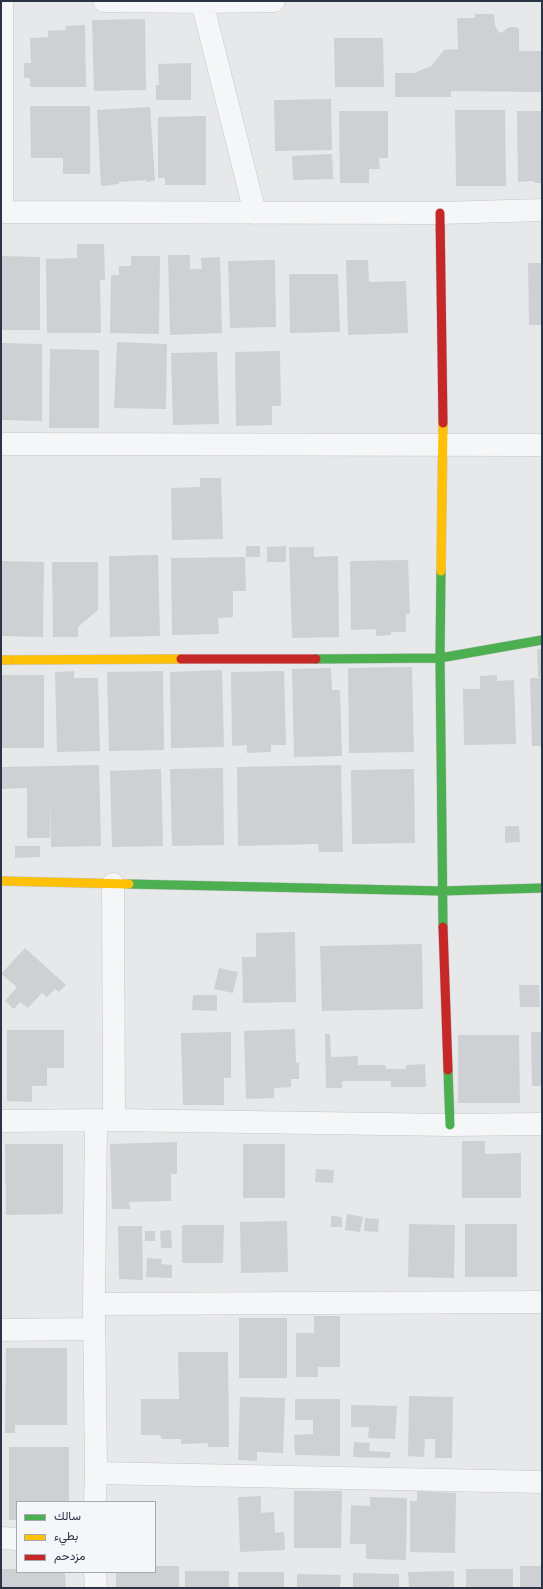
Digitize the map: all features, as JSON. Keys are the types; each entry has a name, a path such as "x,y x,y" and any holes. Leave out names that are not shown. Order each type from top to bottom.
{"street":[{"path":"2,1 2,212 440,213 542,210"},
{"path":"104,1 274,1"},
{"path":"202,2 255,213"},
{"path":"440,213 442,445 440,658 442,891 450,1125"},
{"path":"1,444 542,446"},
{"path":"1,660 440,658 542,640"},
{"path":"1,881 442,891 542,888"},
{"path":"95,1501 94,1304 105,1120 113,884"},
{"path":"1,1121 105,1120 450,1125 542,1124"},
{"path":"94,1304 542,1302"},
{"path":"1,1330 94,1330"},
{"path":"96,1473 542,1482"},
{"path":"1,1538 16,1539"},
{"path":"95,1573 96,1588"}],"building":[{"path":"475,14 494,14 495,25 501,33 509,27 516,27 519,29 519,51 542,51 542,92 451,91 451,97 395,97 395,73 414,73 431,66 444,50 458,49 457,18 475,18"},
{"path":"145,19 146,90 94,91 92,20"},
{"path":"85,25 86,87 30,87 30,78 24,78 24,63 31,63 30,38 48,37 48,31 66,30 66,26"},
{"path":"334,38 383,38 384,87 335,87"},
{"path":"191,63 191,100 156,100 156,85 159,85 158,64"},
{"path":"331,99 332,150 275,151 274,100"},
{"path":"30,106 90,106 90,174 63,174 63,158 31,158"},
{"path":"150,107 155,181 145,182 146,180 119,182 119,184 101,186 97,110"},
{"path":"455,110 505,110 506,186 456,186"},
{"path":"339,111 388,111 388,158 379,158 380,169 369,169 369,183 340,183"},
{"path":"517,111 542,111 542,183 532,181 518,182"},
{"path":"206,116 206,185 165,185 165,178 158,178 158,117"},
{"path":"332,154 333,179 293,180 292,156"},
{"path":"77,244 104,244 105,280 100,280 101,333 47,333 46,259 77,258"},
{"path":"168,255 190,255 190,269 202,269 201,258 220,257 222,333 170,335"},
{"path":"1,256 40,257 40,330 1,330"},
{"path":"131,256 160,256 159,334 110,333 111,275 119,275 119,266 131,266"},
{"path":"275,260 276,327 230,328 228,261"},
{"path":"346,260 368,260 369,282 406,281 408,333 348,335"},
{"path":"528,263 542,263 542,325 529,325"},
{"path":"289,274 338,274 340,332 290,333"},
{"path":"117,342 167,344 166,409 114,408"},
{"path":"1,343 42,344 42,421 1,420"},
{"path":"50,349 99,350 99,428 49,428"},
{"path":"280,351 281,406 272,406 272,425 236,426 235,352"},
{"path":"217,352 219,424 173,425 171,353"},
{"path":"200,478 221,478 223,539 172,540 171,488 200,487"},
{"path":"246,546 260,546 260,557 246,557"},
{"path":"286,546 286,562 267,562 267,547"},
{"path":"289,547 314,547 314,557 338,556 339,637 292,638"},
{"path":"158,555 160,636 110,637 109,556"},
{"path":"245,557 246,591 233,591 233,617 218,618 219,634 172,635 171,558"},
{"path":"408,560 410,614 406,614 406,632 391,632 391,635 376,636 376,629 351,630 350,561"},
{"path":"1,561 44,562 43,637 1,636"},
{"path":"52,562 98,562 98,610 78,627 78,637 53,637"},
{"path":"537,649 542,649 542,677 538,677"},
{"path":"412,667 414,752 349,753 348,668"},
{"path":"331,668 332,690 340,690 342,756 294,757 292,669"},
{"path":"222,670 224,747 171,748 170,672"},
{"path":"74,671 74,678 98,678 100,751 57,752 55,672"},
{"path":"163,671 164,750 109,751 107,672"},
{"path":"284,671 286,745 271,745 271,752 247,753 247,745 232,746 231,672"},
{"path":"1,675 44,675 44,748 1,748"},
{"path":"497,675 497,681 514,680 516,744 464,745 463,689 480,689 480,676"},
{"path":"530,678 542,678 542,746 532,746"},
{"path":"99,765 101,846 51,847 50,793 50,838 27,838 27,788 1,789 1,767"},
{"path":"341,765 343,852 319,852 318,844 238,846 237,767"},
{"path":"223,768 224,845 172,846 170,769"},
{"path":"161,769 163,846 112,847 110,771"},
{"path":"414,769 415,843 352,844 351,770"},
{"path":"505,826 519,826 520,842 505,843"},
{"path":"15,846 40,846 40,857 15,858"},
{"path":"295,932 296,1002 243,1003 242,957 256,957 256,933"},
{"path":"422,944 423,1009 322,1011 320,946"},
{"path":"25,948 66,985 59,992 55,989 47,997 42,993 28,1008 20,1002 14,1009 5,1001 17,987 1,974"},
{"path":"219,968 238,972 233,993 214,989"},
{"path":"519,985 539,985 540,1007 520,1007"},
{"path":"193,995 217,995 217,1011 192,1010"},
{"path":"295,1029 296,1063 299,1062 299,1079 291,1079 291,1087 274,1088 274,1098 246,1099 244,1031"},
{"path":"7,1030 64,1030 64,1068 47,1068 47,1086 32,1086 32,1102 7,1101"},
{"path":"231,1032 231,1078 224,1078 224,1105 183,1105 181,1033"},
{"path":"531,1032 542,1032 542,1086 532,1086"},
{"path":"325,1034 330,1034 331,1057 358,1056 358,1065 385,1065 386,1069 406,1069 406,1065 425,1064 426,1087 391,1087 391,1081 342,1081 342,1088 326,1088"},
{"path":"458,1035 519,1035 520,1103 458,1103"},
{"path":"462,1141 485,1141 485,1154 521,1153 521,1198 462,1198"},
{"path":"177,1142 177,1174 171,1174 171,1201 129,1202 130,1209 112,1209 110,1144"},
{"path":"5,1144 63,1144 63,1214 6,1215"},
{"path":"243,1144 285,1144 285,1198 243,1198"},
{"path":"316,1169 334,1170 333,1183 315,1182"},
{"path":"347,1214 363,1217 360,1232 345,1230"},
{"path":"331,1216 342,1217 342,1227 331,1227"},
{"path":"365,1218 379,1219 378,1232 364,1231"},
{"path":"287,1221 288,1272 241,1273 240,1222"},
{"path":"409,1224 455,1225 454,1278 408,1277"},
{"path":"465,1224 517,1224 517,1277 465,1277"},
{"path":"182,1225 224,1225 223,1263 182,1263"},
{"path":"118,1226 142,1226 143,1280 119,1279"},
{"path":"171,1230 172,1248 161,1248 160,1231"},
{"path":"145,1231 155,1231 155,1241 145,1241"},
{"path":"147,1258 162,1259 161,1264 172,1265 172,1278 146,1277"},
{"path":"314,1316 340,1316 340,1367 318,1367 318,1377 296,1377 296,1333 314,1333"},
{"path":"239,1318 287,1318 287,1378 239,1378"},
{"path":"6,1348 67,1348 67,1425 15,1425 15,1433 5,1433"},
{"path":"178,1352 228,1352 229,1447 208,1447 208,1443 181,1444 181,1439 162,1439 160,1435 141,1435 141,1399 179,1399"},
{"path":"409,1396 453,1397 452,1458 435,1458 435,1439 425,1439 424,1457 408,1456"},
{"path":"240,1397 285,1398 283,1453 257,1452 257,1461 238,1460"},
{"path":"295,1399 340,1399 340,1456 295,1455 294,1435 313,1434 313,1420 295,1420"},
{"path":"351,1405 397,1406 395,1439 368,1438 369,1427 351,1427"},
{"path":"354,1442 370,1443 369,1451 390,1452 390,1458 353,1457"},
{"path":"9,1447 69,1447 69,1501 16,1501 16,1520 9,1520"},
{"path":"294,1491 342,1491 341,1548 294,1548"},
{"path":"417,1491 456,1493 455,1553 410,1552 410,1501 417,1501"},
{"path":"261,1496 261,1513 274,1512 275,1533 284,1532 285,1550 240,1552 238,1497"},
{"path":"370,1497 407,1498 406,1560 366,1559 366,1544 350,1544 351,1505 370,1506"},
{"path":"156,1566 179,1566 179,1588 116,1588 116,1573 156,1573"},
{"path":"520,1566 542,1566 542,1588 520,1588"},
{"path":"1,1569 16,1569 16,1573 65,1573 66,1588 1,1588"},
{"path":"466,1569 513,1569 513,1588 466,1588"},
{"path":"185,1571 229,1571 229,1588 185,1588"},
{"path":"454,1571 454,1588 409,1588 408,1572"},
{"path":"238,1572 284,1572 284,1588 238,1588"},
{"path":"353,1573 399,1574 399,1588 353,1588"},
{"path":"297,1574 341,1575 340,1588 297,1588"}],"traffic: fast":[{"path":"441,571 440,658 443,927"},
{"path":"316,659 440,658 542,640"},
{"path":"129,884 442,891 542,888"},
{"path":"448,1070 450,1125"}],"traffic: slow":[{"path":"441,571 443,423"},
{"path":"1,660 181,659"},
{"path":"1,881 129,884"}],"traffic: jam":[{"path":"440,213 443,423"},
{"path":"181,659 316,659"},
{"path":"443,927 448,1070"}]}
